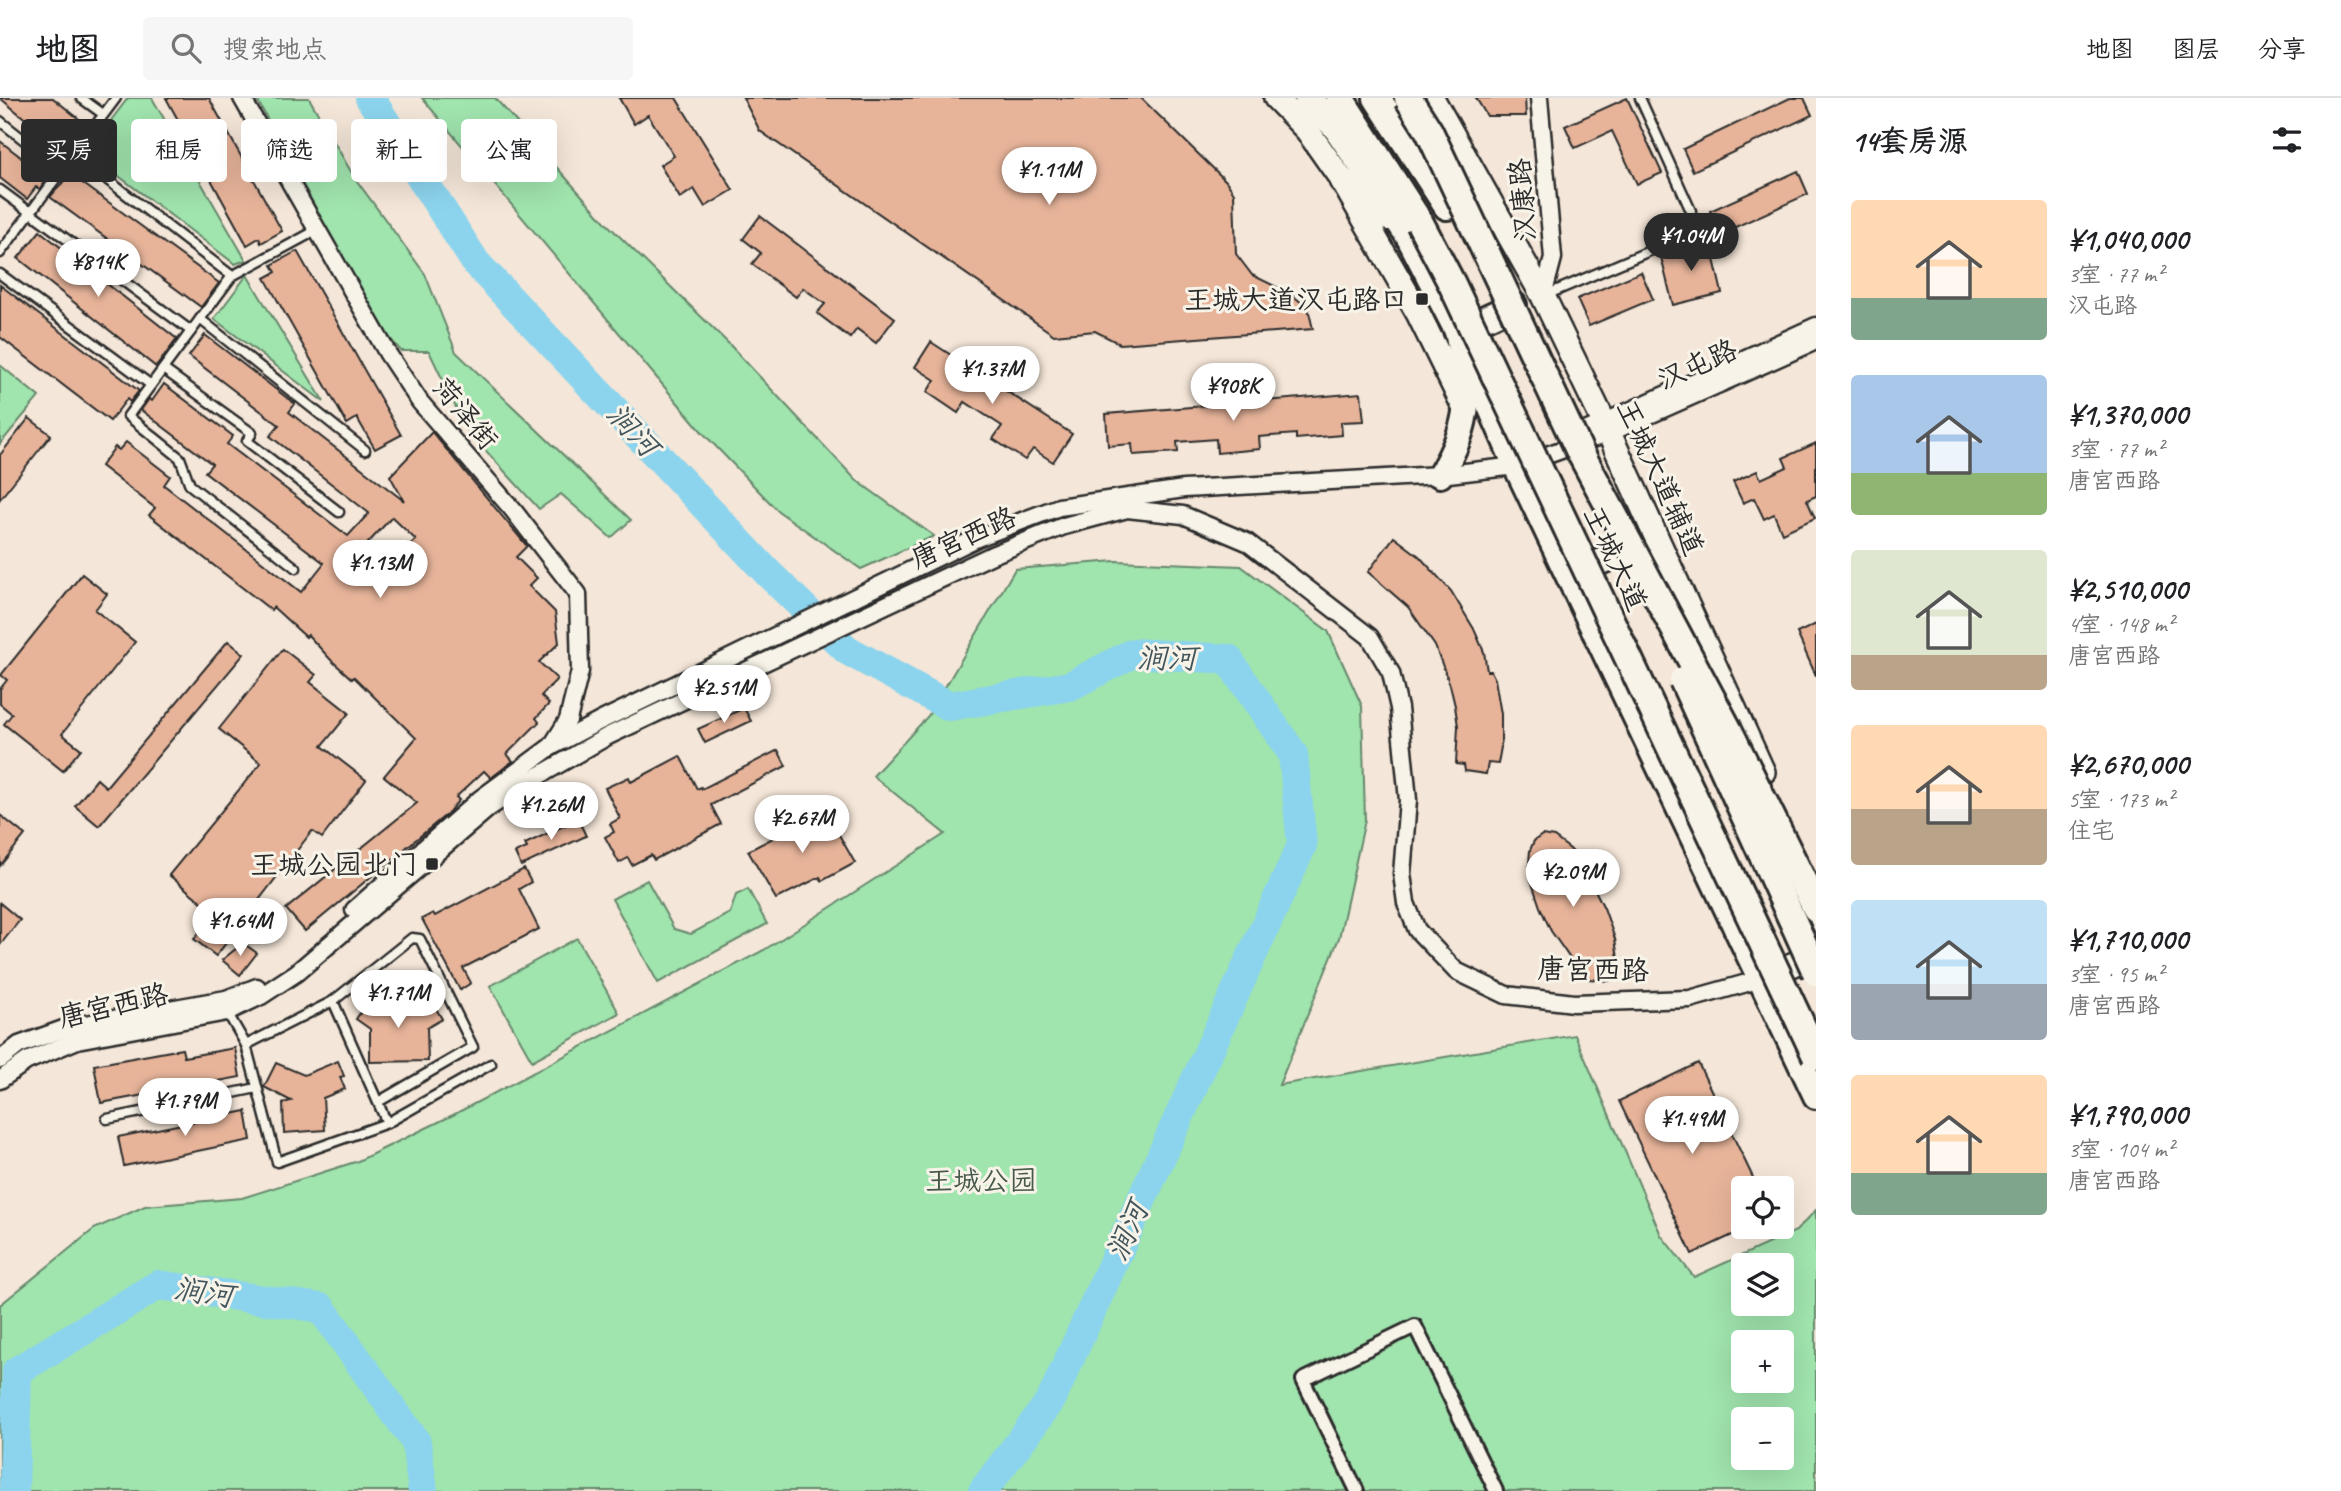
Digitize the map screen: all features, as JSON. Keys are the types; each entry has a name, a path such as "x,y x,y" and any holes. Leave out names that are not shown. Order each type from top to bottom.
{"highway":[{"path":"1308,98 1339,130"},
{"name":"王城大道","path":"1340,98 1420,223 1452,284 1816,1056"},
{"name":"王城大道","path":"1377,98 1592,436 1816,971"},
{"path":"1408,98 1429,131 1592,436 1729,731 1816,908"}],"main road":[{"path":"1276,98 1307,130 1342,180 1418,313 1467,412"},
{"path":"1314,98 1339,130 1408,236 1457,331 1516,467 1816,1096"},
{"path":"1395,98 1420,135 1514,305 1592,436 1635,546 1816,930"},
{"name":"王城大道辅道","path":"1432,98 1543,296 1592,436 1816,890"},
{"path":"1342,180 1408,236"},
{"path":"1457,331 1514,305"},
{"path":"1440,475 1456,448 1467,412 1464,369 1457,331"},
{"path":"1570,576 1635,546"},
{"path":"1762,816 1816,890"},
{"name":"唐宫西路","path":"1761,979 1816,954"},
{"name":"唐宫西路","path":"1761,979 1816,971"}],"street":[{"name":"菏泽街","path":"242,98 388,354 420,402 513,510 578,594 580,671 568,720 550,748"},
{"name":"汉康路","path":"1539,98 1553,258 1543,296"},
{"name":"汉屯路","path":"1592,436 1816,326"},
{"name":"汉屯路","path":"1516,467 1816,341"},
{"name":"唐宫西路","path":"0,1060 19,1045 69,1027 226,999 258,986 293,964 480,799 550,748 600,721 977,538 1059,507 1164,491 1440,475 1516,467"},
{"name":"唐宫西路","path":"0,1080 27,1061 77,1040 226,1012 261,996 296,973 490,807 608,736 992,555 1064,526 1127,509 1183,515 1247,542 1370,637 1391,673 1399,708 1408,800 1402,874 1406,903 1418,930 1456,971 1506,995 1574,1003 1690,999 1761,979"},
{"path":"550,748 556,766"},
{"path":"1357,1491 1303,1380 1415,1326 1496,1491"}],"lane":[{"path":"81,98 103,114"},
{"path":"99,119 116,98"},
{"path":"1543,296 1680,238 1689,227 1691,211 1640,98"},
{"path":"0,121 21,138"},
{"path":"0,253 53,182"},
{"path":"110,182 232,276"},
{"path":"0,190 191,331"},
{"path":"296,568 190,485 180,458 128,416 232,276 317,230"},
{"path":"0,274 151,385"},
{"path":"200,319 365,450"},
{"path":"163,369 252,433 247,441 339,512"},
{"path":"246,1045 332,1001 412,938 420,940 474,1047 378,1102"},
{"path":"332,1001 387,1124"},
{"path":"226,1012 246,1045 277,1162 387,1124 491,1064"},
{"path":"107,1119 257,1088"}],"green space":[{"path":"128,98 152,98 164,119 131,119 131,182 201,182 246,260 235,264 117,175 117,119 112,119"},
{"path":"256,98 309,98 321,119 267,119"},
{"path":"422,98 495,98 514,119 461,119 461,144 447,128 447,119 440,119"},
{"path":"337,147 351,172 351,182 358,182 425,274 456,352 631,520 611,538 561,494 539,509 466,429 429,351 401,351 380,327 301,182 337,182"},
{"path":"557,168 607,224 729,344 856,480 934,536 861,569 778,511 703,433 492,182 557,182"},
{"path":"247,275 324,402 214,319"},
{"path":"0,365 39,397 0,444"},
{"name":"王城公园","path":"1116,561 1241,566 1328,631 1362,706 1365,820 1339,938 1279,1085 1575,1035 1661,1235 1694,1277 1731,1260 1731,1316 1794,1316 1794,1253 1747,1253 1778,1239 1794,1239 1794,1232 1816,1210 1816,1491 0,1491 0,1305 94,1229 145,1206 242,1198 358,1161 453,1115 764,950 945,834 873,776 928,716 1015,569"},
{"path":"647,880 674,929 691,934 730,913 736,895 748,889 767,924 658,983 612,899"},
{"path":"577,938 619,1013 532,1061 490,986"}],"building":[{"path":"0,98 53,98 79,119 25,119"},
{"path":"166,98 209,98 221,119 178,119"},
{"path":"619,98 676,98 733,190 705,207 694,189 680,198 660,165 674,156 648,115 634,124"},
{"path":"743,98 1141,98 1226,181 1234,193 1236,254 1252,275 1291,294 1308,308 1313,329 1120,344 1095,331 1054,335 760,131"},
{"path":"1476,98 1525,98 1526,116 1487,116"},
{"path":"1627,98 1662,173 1637,184 1612,131 1575,148 1565,126"},
{"path":"1790,98 1804,98 1812,115 1693,171 1683,149"},
{"path":"227,131 241,156 241,182 255,182 282,231 261,243 259,238 247,245 212,182 227,182"},
{"path":"0,141 21,157 21,182 45,182 40,189 36,187 27,199 0,178"},
{"path":"1798,171 1808,194 1720,234 1710,211"},
{"path":"63,182 81,182 219,283 201,307 50,197"},
{"path":"760,216 895,318 876,343 857,329 850,338 817,313 825,304 803,288 796,297 752,264 761,253 743,239"},
{"path":"40,231 177,339 156,367 18,258"},
{"path":"1710,242 1722,293 1673,305 1660,253"},
{"path":"297,251 401,435 375,449 357,418 347,424 265,278 276,272 272,265"},
{"path":"1641,272 1653,299 1589,326 1577,299"},
{"path":"0,285 139,391 130,402 127,399 110,421 0,337"},
{"path":"205,335 295,404 289,412 404,501 390,476 432,432 527,546 516,557 537,578 529,586 555,612 559,643 539,662 557,679 541,696 549,704 536,718 539,722 507,754 513,761 491,778 484,771 456,797 459,800 447,814 305,931 286,909 417,803 384,776 416,738 354,677 352,679 331,660 308,635 306,637 273,607 271,610 149,515 155,508 101,466 115,447 119,450 126,442 170,476 164,485 301,592 324,563 205,472 212,464 141,410 149,399 152,401 164,384 233,436 227,444 348,536 369,513 270,436 279,425 189,356","holes":["392,517 416,540 373,582 353,564"]},
{"path":"931,342 1072,434 1053,462 1033,449 1025,460 993,439 1002,426 965,402 958,413 927,392 935,380 915,367"},
{"path":"1361,393 1364,421 1341,422 1342,435 1296,439 1296,434 1259,437 1260,449 1217,453 1216,439 1177,442 1178,452 1133,455 1132,444 1108,446 1106,414"},
{"path":"29,418 51,435 0,499 0,455"},
{"path":"1816,443 1816,496 1807,500 1815,518 1782,533 1774,514 1764,519 1754,498 1743,503 1733,482 1757,471 1761,479 1787,467 1783,458"},
{"path":"1394,537 1419,556 1451,591 1474,629 1484,652 1487,671 1491,671 1495,679 1501,714 1501,747 1498,764 1488,763 1486,774 1465,771 1464,765 1456,764 1458,726 1455,706 1435,646 1408,607 1368,572"},
{"path":"82,574 107,594 95,610 135,642 62,734 81,749 63,771 4,724 12,714 0,704 0,689 7,680 1,675"},
{"path":"1816,624 1816,676 1797,633"},
{"path":"228,641 244,654 99,826 75,806 97,779 106,787"},
{"path":"283,649 316,675 310,682 349,713 322,746 366,780 322,838 312,831 216,956 194,939 215,913 169,875 261,763 219,729"},
{"path":"744,708 751,721 705,743 698,729"},
{"path":"778,750 786,766 711,805 721,824 654,860 651,855 632,865 628,858 619,863 605,837 614,832 610,824 620,818 605,788 629,777 631,782 680,756 697,789 702,789"},
{"path":"575,784 587,810 572,818 559,792"},
{"path":"830,808 838,824 834,826 855,863 822,881 820,877 776,899 748,851"},
{"path":"0,815 25,835 0,866"},
{"path":"578,819 586,836 521,866 515,853 527,848 525,844"},
{"path":"1542,835 1554,837 1580,860 1604,908 1615,939 1619,965 1617,976 1609,981 1589,979 1578,970 1551,931 1531,880 1529,864 1534,841"},
{"path":"524,869 531,882 519,889 539,929 463,968 471,983 460,990 422,919 433,913 435,916"},
{"path":"0,903 20,920 0,945"},
{"path":"243,943 257,953 240,975 222,960"},
{"path":"372,995 398,1012 424,997 430,1007 434,1005 442,1019 427,1028 428,1061 370,1062 370,1029 356,1019"},
{"path":"235,1048 240,1077 101,1103 94,1065 182,1049 184,1057"},
{"path":"338,1061 344,1076 340,1077 345,1089 323,1098 325,1130 284,1133 283,1103 291,1101 264,1087 276,1063 304,1075"},
{"path":"1698,1063 1752,1176 1731,1176 1731,1236 1692,1254 1619,1101"},
{"path":"246,1111 251,1140 124,1166 118,1137"}],"waterway":[{"name":"涧河","path":"370,98 476,263 768,573 847,650 949,706 1070,686 1133,653 1228,659 1293,754 1302,845 1051,1400 983,1491"},
{"name":"涧河","path":"14,1491 17,1371 158,1285 321,1308 416,1442 423,1491"}],"place":[{"name":"王城大道汉屯路口","path":"1422,299"},
{"name":"王城公园北门","path":"432,864"}]}
